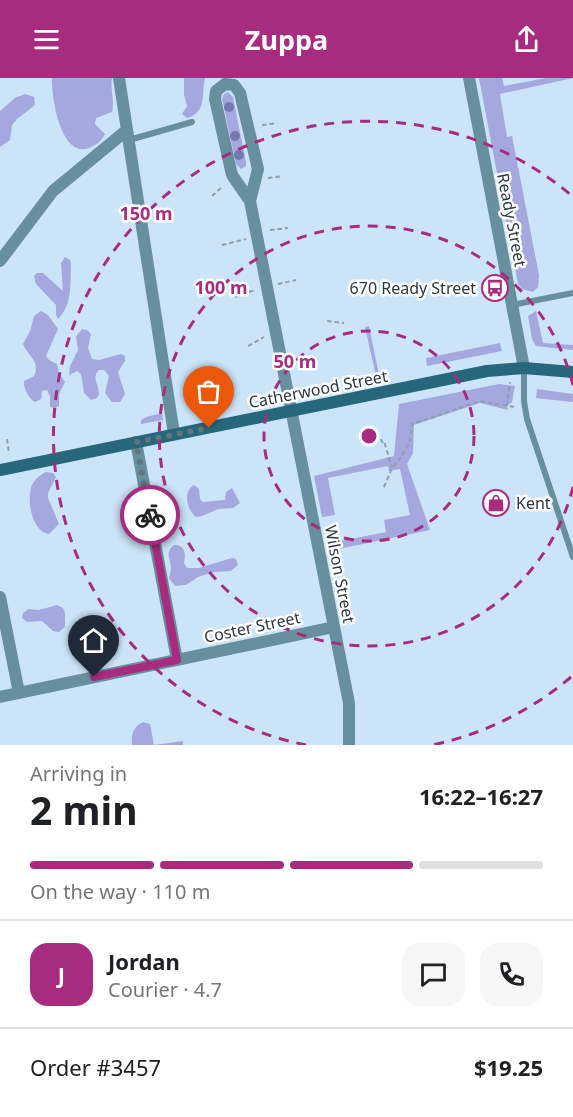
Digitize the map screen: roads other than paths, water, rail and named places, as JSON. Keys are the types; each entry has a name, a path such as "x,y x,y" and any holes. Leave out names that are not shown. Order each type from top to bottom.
{"main road":[{"name":"Catherwood Street","path":"5,469 487,371 518,368 573,372"}],"street":[{"path":"119,78 174,434"},
{"name":"Ready Street","path":"469,78 512,305 518,368"},
{"path":"225,84 234,85 240,93 258,169 250,201 232,175 215,99 216,91 225,84"},
{"path":"0,261 57,187 128,135"},
{"name":"Wilson Street","path":"250,201 349,703 349,745"},
{"path":"136,442 177,660"},
{"path":"0,597 19,693"},
{"name":"Coster Street","path":"0,697 334,627"}],"lane":[{"path":"128,135 192,122"},
{"path":"512,305 573,293"},
{"path":"518,368 525,409 573,557"}],"place":[{"name":"670 Ready Street","path":"495,288"},
{"name":"Kent","path":"496,503"}]}
